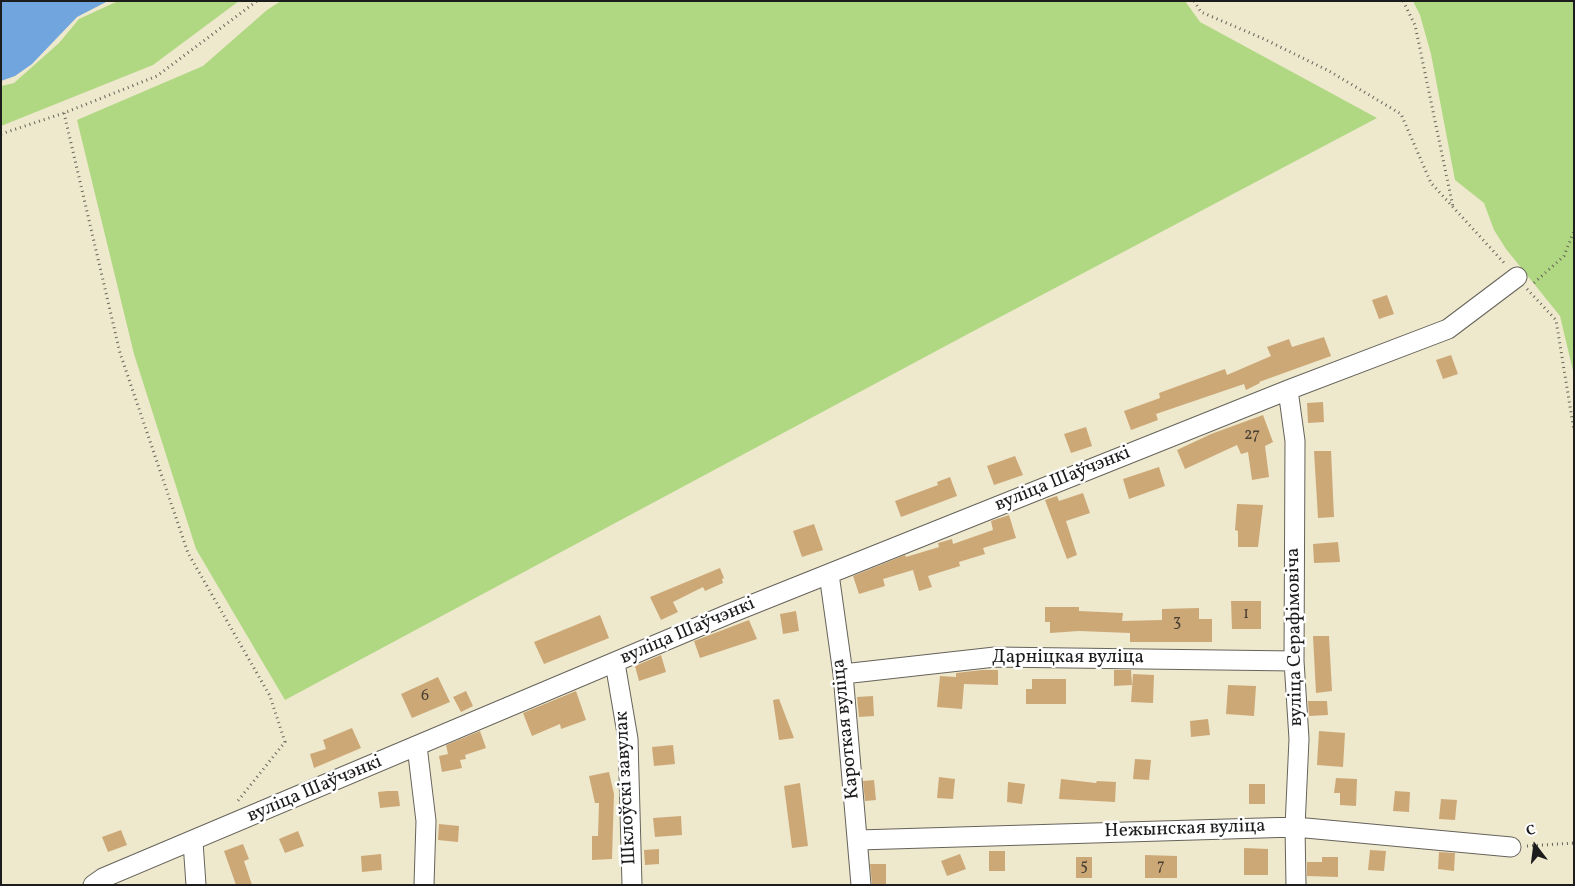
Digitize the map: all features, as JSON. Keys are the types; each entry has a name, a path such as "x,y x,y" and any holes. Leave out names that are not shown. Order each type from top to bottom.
{"street":[{"name":"вуліца Шаўчэнкі","path":"93,885 103,878 193,842 417,746 830,574 1288,390 1448,328 1522,283"},
{"name":"вуліца Серафімовіча","path":"1288,390 1295,441 1294,660 1298,739 1295,827 1296,885"},
{"name":"Кароткая вуліца","path":"830,574 843,674 861,885"},
{"name":"Дарніцкая вуліца","path":"843,674 995,657 1294,660"},
{"name":"Шклоўскі завулак","path":"615,663 628,739 632,885"},
{"path":"417,746 426,821 424,885"},
{"name":"Нежынская вуліца","path":"858,840 1295,827 1511,847"},
{"path":"193,842 196,885"}],"path":[{"path":"1,134 64,113 156,76 257,1"},
{"path":"1194,1 1201,12 1264,39 1329,72 1401,114 1431,183 1556,320 1574,430"},
{"path":"1403,1 1415,25 1453,207"},
{"path":"64,113 120,353 188,553 270,696 285,742 236,803"},
{"path":"1522,283 1564,256 1574,231"},
{"path":"1511,847 1574,843"}],"green space":[{"path":"118,1 239,1 153,65 1,126 1,86 14,83 59,43 79,19"},
{"path":"281,1 1185,1 1200,22 1377,118 966,335 285,700 196,549 134,354 77,120 203,66 267,10"},
{"path":"1413,1 1574,1 1574,375 1560,316 1506,249 1494,230 1484,203 1455,180 1431,54 1420,15"}],"water":[{"path":"1,1 108,1 77,17 32,64 15,76 1,81"}],"building":[{"path":"1387,295 1394,314 1379,319 1372,300"},
{"path":"1324,337 1331,356 1259,382 1246,390 1244,384 1156,414 1158,420 1131,430 1124,411 1160,398 1159,393 1225,369 1227,375 1271,356 1267,347 1289,339 1292,347"},
{"path":"1451,355 1458,374 1443,379 1436,360"},
{"path":"1323,402 1324,422 1308,423 1307,403"},
{"path":"1263,415 1273,442 1265,446 1269,477 1252,480 1248,452 1241,454 1237,445 1185,469 1177,450 1211,434"},
{"path":"1086,427 1092,446 1071,453 1064,434"},
{"path":"1314,451 1331,451 1334,517 1318,518"},
{"path":"1015,456 1023,475 994,485 987,466"},
{"path":"1159,467 1165,486 1129,499 1123,479"},
{"path":"950,477 957,496 901,517 895,501 938,485 937,482"},
{"path":"1083,493 1090,513 1066,521 1077,555 1067,559 1045,500 1057,496 1059,501"},
{"path":"1237,504 1263,505 1258,547 1238,547 1238,531 1235,530"},
{"path":"1009,515 1016,538 983,548 985,554 959,562 960,566 928,576 932,587 919,591 913,570 883,579 885,586 859,594 853,576 905,555 906,557 939,547 938,543 952,539 953,544 993,530 991,521"},
{"path":"814,524 823,550 802,557 793,531"},
{"path":"1338,542 1340,562 1314,563 1313,544"},
{"path":"720,568 724,578 722,579 723,583 705,591 703,587 673,602 678,612 661,620 650,597"},
{"path":"1231,601 1261,601 1261,629 1232,629"},
{"path":"1045,607 1079,607 1079,611 1123,613 1122,621 1162,620 1162,609 1199,608 1199,619 1212,619 1212,642 1130,642 1130,633 1079,631 1050,633 1050,622 1045,622"},
{"path":"796,611 799,631 783,634 780,614"},
{"path":"600,615 609,638 544,664 534,642"},
{"path":"749,620 757,639 700,658 694,641"},
{"path":"1313,636 1329,636 1332,691 1316,693"},
{"path":"661,655 666,672 639,681 635,666"},
{"path":"998,670 998,685 964,684 962,709 937,707 940,676 956,677 956,673"},
{"path":"1114,670 1131,670 1132,685 1114,686"},
{"path":"1133,674 1154,675 1153,703 1131,702"},
{"path":"438,677 450,702 412,718 401,694"},
{"path":"1032,679 1066,679 1066,704 1026,704 1026,689 1032,689"},
{"path":"1228,685 1256,686 1254,716 1226,714"},
{"path":"466,691 473,706 461,712 453,697"},
{"path":"576,691 586,720 561,729 560,724 532,736 523,713"},
{"path":"873,696 874,716 859,717 857,697"},
{"path":"779,699 794,738 779,740 773,700"},
{"path":"1308,701 1327,701 1328,715 1309,716"},
{"path":"1208,719 1210,735 1191,737 1190,721"},
{"path":"352,728 361,748 314,768 310,754 326,749 323,740"},
{"path":"480,731 486,748 465,755 466,759 460,760 462,768 442,772 439,756 448,754 446,745"},
{"path":"1319,731 1345,733 1343,767 1317,765"},
{"path":"673,745 675,764 654,766 652,747"},
{"path":"1135,759 1151,760 1149,780 1133,779"},
{"path":"609,772 614,794 612,859 592,860 592,836 598,836 599,803 595,803 589,776"},
{"path":"939,777 955,779 953,799 937,798"},
{"path":"1336,778 1357,779 1356,806 1340,805 1340,793 1334,793"},
{"path":"1061,779 1096,783 1097,781 1116,782 1115,802 1059,799"},
{"path":"874,780 876,800 865,801 863,781"},
{"path":"1008,782 1025,784 1022,804 1007,802"},
{"path":"800,783 808,846 792,848 784,786"},
{"path":"1249,784 1265,784 1265,804 1249,804"},
{"path":"398,791 400,806 380,808 378,792"},
{"path":"1395,791 1410,792 1409,812 1393,811"},
{"path":"1441,799 1457,800 1455,820 1439,819"},
{"path":"681,816 682,835 655,837 653,818"},
{"path":"439,824 459,826 458,842 438,840"},
{"path":"121,830 127,845 108,852 102,837"},
{"path":"298,831 304,846 285,853 279,839"},
{"path":"243,844 249,859 244,861 252,885 236,885 224,851"},
{"path":"1244,848 1268,849 1268,875 1244,875"},
{"path":"659,849 659,864 645,865 644,850"},
{"path":"1370,850 1386,851 1384,871 1368,870"},
{"path":"989,851 1005,851 1005,871 989,871"},
{"path":"1439,852 1455,853 1454,871 1438,869"},
{"path":"381,854 382,870 362,872 361,856"},
{"path":"960,854 966,869 947,876 941,861"},
{"path":"1145,855 1177,856 1177,878 1145,878"},
{"path":"1076,857 1092,857 1092,878 1076,878"},
{"path":"1322,857 1338,857 1338,877 1307,876 1307,862 1322,862"},
{"path":"870,864 886,864 886,884 872,884"}]}
